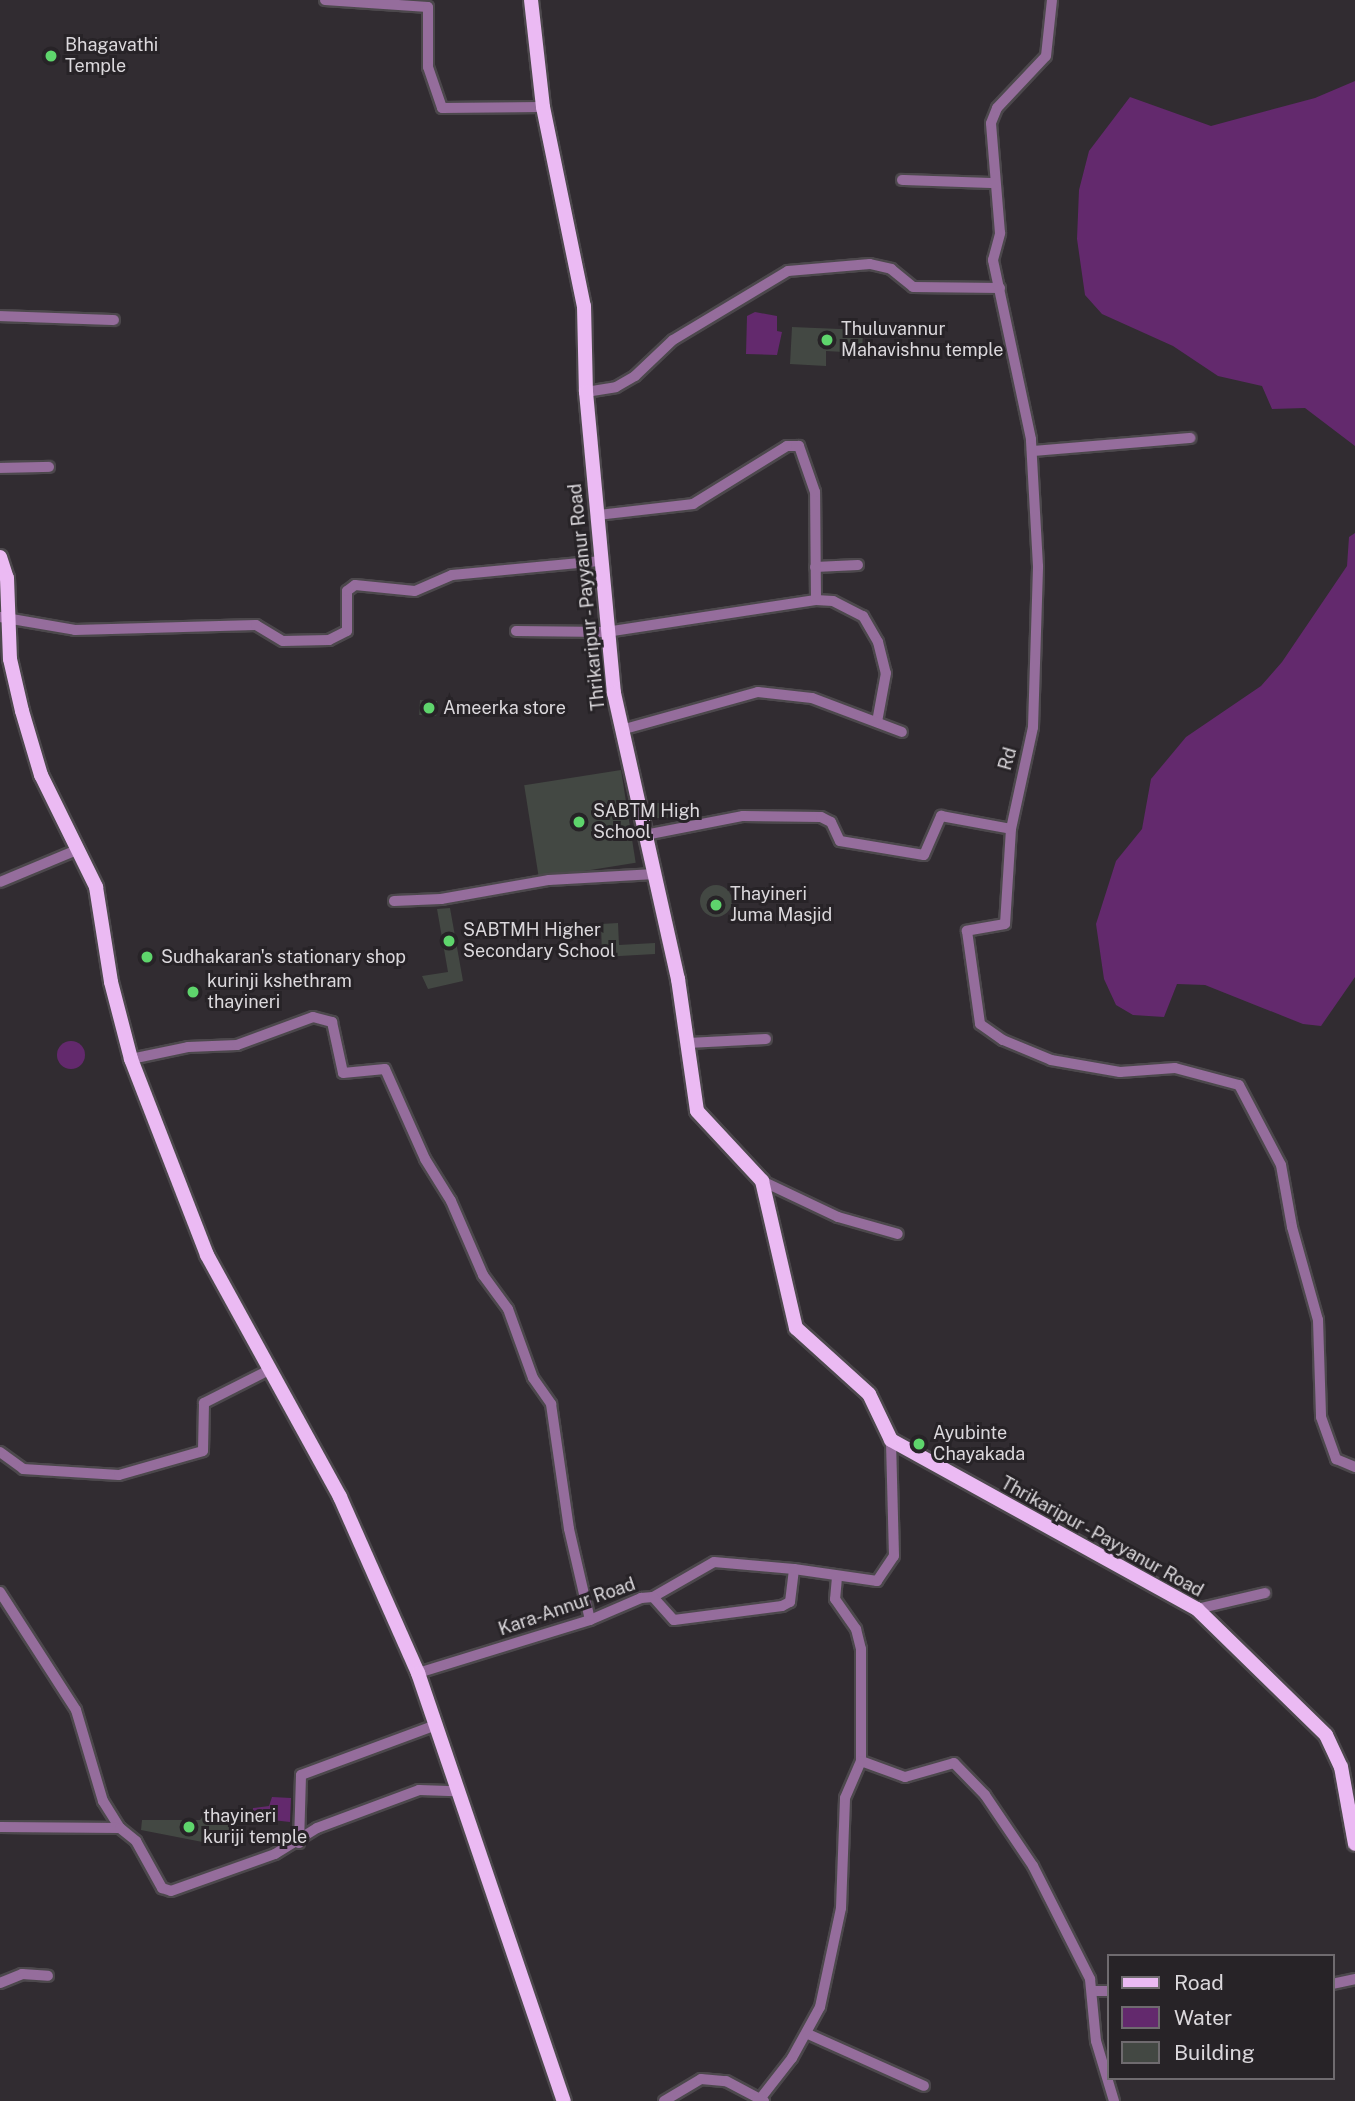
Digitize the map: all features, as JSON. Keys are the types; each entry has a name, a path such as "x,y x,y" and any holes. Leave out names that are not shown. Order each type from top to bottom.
{"main road":[{"name":"Thrikaripur - Payyanur Road","path":"531,0 543,107 584,306 586,391 607,632 621,730 655,874 688,1044 692,1090 703,1123 762,1181"},
{"path":"0,557 5,660 41,775 96,887 111,982 131,1059 207,1255 267,1371 340,1497 418,1673 456,1791 564,2101"},
{"path":"762,1181 796,1328 869,1394 891,1440"},
{"name":"Thrikaripur - Payyanur Road","path":"891,1440 1197,1608 1326,1735 1341,1767 1355,1844"}],"street":[{"path":"325,0 428,7 428,67 442,108 543,107"},
{"name":"Rd","path":"1052,0 1046,56 1004,98 991,123 993,183 1000,233 993,260 1032,451 1038,566 1033,727 1010,829 1005,924 967,931 980,1024 1003,1040 1051,1060 1120,1072 1175,1068 1239,1085 1281,1165 1292,1227 1318,1320 1321,1417 1336,1459 1355,1467"},
{"path":"902,180 993,183"},
{"path":"586,391 625,382 673,340 788,271 870,264 891,269 913,288 1000,288"},
{"path":"0,316 114,320"},
{"path":"1032,451 1190,438"},
{"path":"598,515 693,504 793,444 799,446 815,492 816,600"},
{"path":"0,468 49,467"},
{"path":"5,617 75,630 256,625 283,641 329,640 347,631 347,592 355,585 415,591 452,575 601,561"},
{"path":"816,567 858,565"},
{"path":"516,631 607,632 816,600 833,601 863,616 877,642 886,673 877,722"},
{"path":"621,730 758,692 812,698 902,732"},
{"path":"645,835 743,816 821,817 831,822 840,841 924,855 941,816 1010,829"},
{"path":"0,882 78,850"},
{"path":"394,901 441,899 549,880 655,874"},
{"path":"131,1059 188,1047 237,1045 313,1017 332,1022 343,1073 386,1069 425,1159 451,1201 483,1275 508,1308 533,1378 551,1404 569,1529 590,1620"},
{"path":"688,1044 766,1039"},
{"path":"762,1181 838,1217 898,1234"},
{"path":"0,1452 23,1469 119,1475 203,1451 204,1403 267,1371"},
{"path":"653,1597 714,1562 794,1569 877,1581 894,1556 891,1440"},
{"name":"Kara-Annur Road","path":"418,1673 590,1620 653,1597 674,1620 782,1606 790,1602 794,1569"},
{"path":"664,2101 701,2079 726,2081 762,2100 808,2034 820,2007 841,1908 845,1798 861,1761 861,1649 856,1629 835,1599 837,1577"},
{"path":"0,1592 76,1710 103,1801 120,1828 136,1841 144,1864 165,1891 299,1843 317,1828 419,1790 456,1791"},
{"path":"1197,1608 1265,1593"},
{"path":"299,1843 301,1775 436,1725"},
{"path":"861,1761 905,1777 954,1763 963,1768 1033,1866 1092,1991 1096,2041 1106,2074"},
{"path":"0,1827 120,1828"},
{"path":"0,1983 22,1973 48,1976"},
{"path":"1334,1984 1355,1979"},
{"path":"1092,1991 1106,1991"},
{"path":"808,2034 924,2085"},
{"path":"1108,2080 1114,2101"}],"water":[{"path":"1355,81 1355,446 1305,408 1272,409 1262,386 1218,376 1173,346 1102,314 1085,295 1077,239 1079,190 1089,151 1130,97 1211,126 1315,98"},
{"path":"755,312 777,316 777,331 782,332 777,355 746,354 747,316"},
{"path":"1355,533 1355,977 1321,1026 1303,1024 1205,985 1177,984 1164,1017 1133,1015 1116,1005 1104,979 1096,924 1116,861 1142,829 1151,779 1186,737 1261,686 1282,662 1347,566 1349,537"},
{"path":"71,1041 81,1045 85,1055 81,1065 71,1069 61,1065 57,1055 61,1045"},
{"path":"272,1797 291,1798 290,1822 253,1818 253,1808 269,1806"}],"building":[{"name":"Thuluvannur Mahavishnu temple","path":"792,327 863,330 862,353 826,351 826,366 790,364"},
{"name":"Ameerka store","path":"420,700 437,701 436,716 419,715"},
{"name":"SABTM High School","path":"621,770 636,863 539,878 524,785"},
{"path":"657,803 675,803 675,818 657,818"},
{"name":"Thayineri Juma Masjid","path":"716,885 727,890 732,901 727,912 716,917 705,912 700,901 705,890"},
{"name":"SABTMH Higher Secondary School","path":"450,908 463,981 428,989 422,976 448,972 437,909"},
{"path":"618,923 619,945 655,943 655,954 602,957 601,924"},
{"name":"thayineri kuriji temple","path":"206,1813 237,1823 238,1833 218,1845 141,1830 142,1820 200,1820"}],"place":[{"name":"Bhagavathi Temple","path":"51,56"},
{"name":"Thuluvannur Mahavishnu temple","path":"827,340"},
{"name":"Ameerka store","path":"429,708"},
{"name":"SABTM High School","path":"579,822"},
{"name":"Thayineri Juma Masjid","path":"716,905"},
{"name":"SABTMH Higher Secondary School","path":"449,941"},
{"name":"Sudhakaran's stationary shop","path":"147,957"},
{"name":"kurinji kshethram thayineri","path":"193,992"},
{"name":"Ayubinte Chayakada","path":"919,1444"},
{"name":"thayineri kuriji temple","path":"189,1827"}]}
